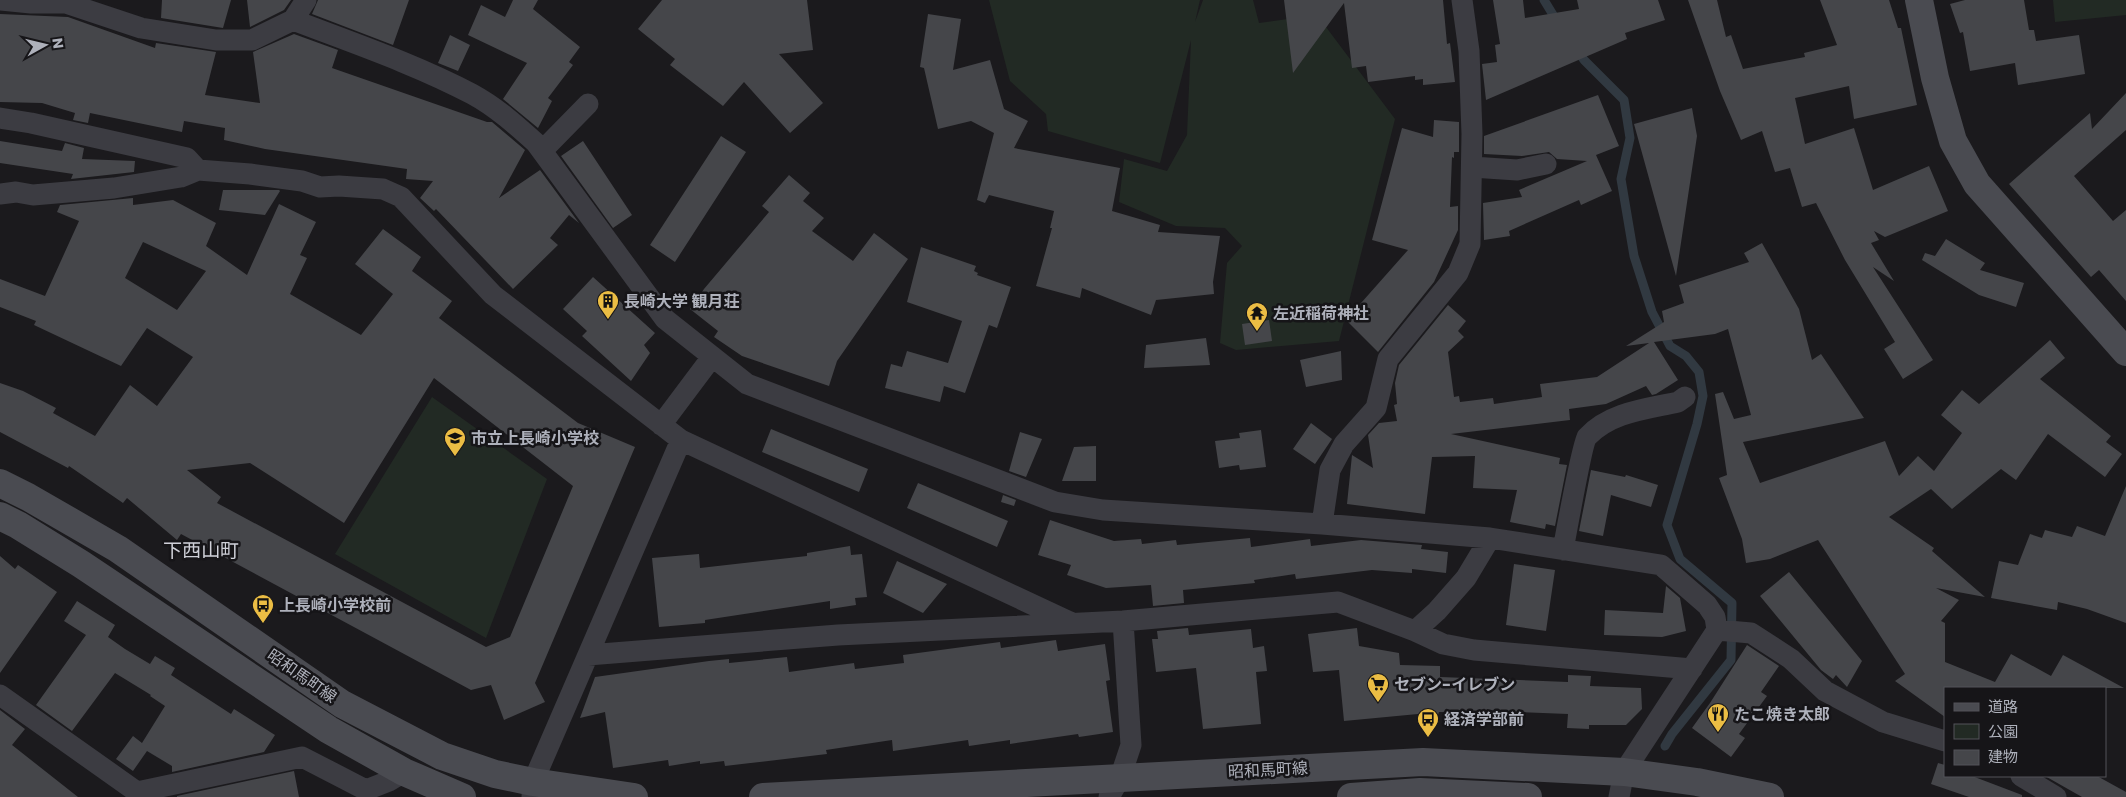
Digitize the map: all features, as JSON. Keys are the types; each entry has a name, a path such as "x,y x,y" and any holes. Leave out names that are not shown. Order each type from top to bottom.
{"main road":[{"path":"1919,0 1935,78 1953,141 1977,184 2126,352"},
{"name":"昭和馬町線","path":"0,484 28,497 118,549 342,704 442,756 495,774 532,790 634,797"},
{"name":"昭和馬町線","path":"0,516 81,564 329,730 404,772 462,797"},
{"name":"昭和馬町線","path":"763,797 1114,788 1423,762 1621,784 1697,782 1770,797"},
{"path":"1351,797 1420,792 1528,797"}],"street":[{"path":"0,0 31,3 66,3 141,28 216,40 252,40 293,20 306,0"},
{"path":"1322,524 1330,470 1344,444 1376,408 1388,359 1458,273 1470,244 1472,167 1469,51 1462,0"},
{"path":"293,20 396,60 473,95 510,120 536,143 664,319 747,384 1055,502 1120,512 1322,524 1490,538 1661,566 1707,605 1723,630"},
{"path":"542,151 588,104"},
{"path":"0,118 31,123 187,158 198,170"},
{"path":"1472,167 1517,170 1546,164"},
{"path":"0,194 16,192 33,196 114,188 181,177 198,170 302,181 320,187 339,186 383,189 401,197 493,295 681,440 1072,623"},
{"path":"661,425 712,357"},
{"path":"1563,550 1586,439 1602,425 1619,415 1678,402 1685,397"},
{"path":"532,790 681,440"},
{"path":"1415,631 1437,611 1466,578 1490,538"},
{"path":"588,655 838,636 1122,621 1338,602 1415,631 1443,644 1474,650 1692,669"},
{"path":"1114,788 1131,745 1122,621"},
{"path":"1621,784 1692,669 1723,630"},
{"path":"1723,630 1751,633 1791,659 1825,691 1883,722 1944,741"},
{"path":"0,695 137,792 302,757 366,790 389,781 404,772"},
{"path":"2023,777 2056,797"}],"green space":[{"path":"989,0 1200,0 1195,22 1203,0 1253,0 1259,23 1317,15 1395,119 1339,341 1236,350 1220,343 1227,263 1242,246 1225,228 1176,226 1119,202 1124,159 1167,171 1187,135 1191,40 1160,163 1048,131 1046,114 1010,81"},
{"path":"2053,0 2126,0 2126,15 2055,22"},
{"path":"432,397 547,479 486,638 335,554"}],"building":[{"path":"162,0 231,0 223,28 161,18"},
{"path":"247,0 291,0 284,10 250,27"},
{"path":"318,0 409,0 393,45 312,14"},
{"path":"513,0 538,0 533,9 580,47 569,62 573,65 548,98 552,101 538,128 503,99 527,63 468,35 481,5 505,17"},
{"path":"662,0 807,0 813,50 779,54 823,103 790,133 744,82 723,106 670,65 675,59 638,29"},
{"path":"1284,0 1443,0 1447,44 1450,43 1455,82 1423,85 1423,79 1415,80 1415,76 1368,82 1366,66 1352,68 1344,3 1293,73"},
{"path":"1493,0 1523,0 1525,18 1579,9 1577,0 1658,0 1665,20 1625,33 1627,39 1486,100 1482,64 1497,62 1495,45 1500,44"},
{"path":"1688,0 1717,0 1726,37 1731,35 1743,69 1805,57 1804,53 1837,45 1820,0 1889,0 1898,28 1901,28 1917,105 1854,119 1849,86 1795,98 1805,144 1854,128 1873,190 1929,166 1948,211 1885,237 1874,231 1879,240 1871,243 1894,281 1873,267 1933,360 1903,379 1884,349 1895,342 1845,260 1816,203 1802,207 1790,168 1775,172 1762,131 1741,140 1720,91"},
{"path":"1965,0 2024,0 2029,30 2034,30 2036,41 2079,35 2085,74 2018,85 2015,63 1970,71 1963,32 1960,33 1950,4"},
{"path":"0,14 68,17 155,48 156,43 216,52 205,95 260,103 253,52 294,34 338,50 332,68 487,122 492,122 525,150 499,198 540,170 579,223 569,215 550,238 558,245 513,289 436,209 434,211 420,198 433,181 406,179 407,169 265,149 224,140 225,128 184,121 182,132 90,113 88,123 73,120 75,113 42,103 0,102"},
{"path":"928,14 961,19 953,70 990,60 1004,109 1028,121 1014,148 1120,168 1112,211 1160,225 1158,232 1220,236 1213,282 1214,294 1156,300 1151,315 1082,288 1080,298 1036,286 1052,228 1050,228 1054,211 989,195 985,203 977,200 994,133 971,121 938,129 924,68 920,67"},
{"path":"450,35 470,45 458,71 438,63"},
{"path":"2126,93 2126,130 2074,176 2113,221 2126,210 2126,301 2099,270 2091,277 2009,184 2090,113 2092,129"},
{"path":"1598,95 1619,146 1596,155 1612,191 1581,205 1579,200 1509,231 1510,236 1484,240 1483,203 1522,197 1519,190 1587,161 1557,159 1549,152 1522,156 1484,154 1484,136"},
{"path":"1692,108 1697,136 1676,276 1634,124"},
{"path":"1434,120 1459,122 1459,152 1454,152 1454,158 1452,157 1450,207 1458,206 1458,230 1434,282 1378,352 1346,320 1408,250 1372,240 1402,128 1433,137"},
{"path":"721,136 746,152 675,262 650,245"},
{"path":"0,141 62,151 65,143 84,148 82,159 135,161 134,172 71,179 73,174 0,163"},
{"path":"583,141 632,215 613,228 561,156"},
{"path":"789,175 810,193 803,201 824,218 812,231 853,261 874,233 908,259 837,361 829,386 742,356 714,337 718,331 690,309 704,289 769,212 762,206"},
{"path":"223,190 280,191 265,215 219,210"},
{"path":"133,198 133,205 173,200 216,223 206,246 247,275 279,204 316,222 300,255 307,258 290,294 361,335 393,294 355,264 383,229 421,257 412,271 452,301 439,318 578,423 635,447 535,683 545,702 504,720 491,685 471,690 181,534 177,540 127,498 123,503 69,466 68,468 0,432 0,383 23,391 56,408 53,413 95,436 130,385 157,406 193,357 147,328 121,366 34,325 36,321 0,307 0,279 45,296 79,221 57,212 60,205","holes":["143,242 206,271 177,310 125,278","434,378 573,486 510,637 486,647 217,503 221,497 187,470 250,463 344,523"]},
{"path":"1946,239 1985,263 1980,270 2024,283 2016,307 1979,295 1922,260 1925,253 1935,256"},
{"path":"1762,243 1799,309 1812,360 1821,354 1864,418 1743,442 1760,483 1885,441 1899,476 1918,456 1934,471 1962,433 1941,415 1962,390 1979,404 2050,340 2065,358 2040,379 2111,436 2106,442 2122,454 2105,477 2048,434 2016,480 2001,469 1952,509 1931,489 1889,517 1934,548 1932,551 1985,597 1936,588 1959,600 1941,621 1945,623 1945,662 1995,682 2011,654 2051,676 2063,655 2124,688 1944,687 1944,716 1895,681 1905,674 1818,540 1770,559 1746,563 1742,539 1719,478 1727,475 1715,394 1723,392 1734,419 1751,415 1728,329 1715,334 1654,342 1678,380 1656,394 1652,395 1646,386 1606,404 1569,409 1570,420 1451,434 1560,458 1559,464 1567,465 1555,526 1546,524 1545,529 1510,522 1517,490 1473,488 1475,456 1432,457 1425,514 1347,504 1352,455 1373,468 1368,435 1379,423 1397,421 1394,405 1397,404 1395,383 1399,365 1448,305 1466,321 1458,331 1464,337 1448,352 1454,397 1459,396 1460,402 1493,398 1494,404 1542,397 1540,384 1597,377 1649,343 1626,346 1664,322 1662,311 1684,303 1679,285 1749,262 1744,253"},
{"path":"921,247 976,266 974,271 978,273 977,275 1011,287 997,328 989,325 965,393 944,386 940,402 885,388 891,364 902,367 907,351 948,363 962,321 907,302"},
{"name":"長崎大学 観月荘","path":"593,277 655,333 644,345 650,353 631,381 582,336 587,331 563,309"},
{"name":"左近稲荷神社","path":"1269,320 1272,341 1245,345 1242,324"},
{"path":"1206,338 1210,365 1144,368 1146,345"},
{"path":"1341,351 1342,380 1306,387 1300,360"},
{"path":"1311,423 1332,439 1315,464 1293,449"},
{"path":"771,429 868,469 859,492 762,452"},
{"path":"1261,430 1266,467 1240,470 1239,465 1219,468 1215,441 1240,438 1239,433"},
{"path":"1020,432 1042,439 1026,477 1009,471"},
{"path":"1096,446 1096,481 1062,481 1074,447"},
{"path":"1591,470 1625,477 1626,475 1658,485 1651,507 1611,495 1603,536 1579,531"},
{"path":"918,483 1008,521 997,547 907,508"},
{"path":"2126,486 2126,623 2087,609 2058,602 2057,610 1991,598 1999,561 2018,565 2030,534 2042,538 2045,530 2072,537 2077,526 2105,536"},
{"path":"1003,495 1016,500 1014,506 1001,502"},
{"path":"1050,520 1114,541 1141,539 1142,544 1176,540 1177,545 1250,538 1251,547 1310,539 1311,546 1361,540 1422,545 1421,549 1448,552 1446,573 1412,569 1412,573 1372,570 1296,579 1295,574 1254,580 1255,583 1183,590 1184,603 1153,606 1151,585 1106,588 1067,575 1071,565 1038,555"},
{"path":"850,546 851,555 862,554 867,597 855,598 856,605 830,609 830,601 705,620 705,623 659,627 652,558 699,554 700,568 807,556 807,553"},
{"path":"0,556 15,569 18,565 57,592 0,673"},
{"path":"897,561 947,584 923,613 883,593"},
{"path":"1514,564 1555,570 1546,631 1506,625"},
{"path":"1789,572 1862,661 1847,687 1836,675 1833,679 1821,670 1760,596"},
{"path":"1666,586 1680,598 1686,631 1662,637 1604,635 1605,610 1663,613"},
{"path":"77,601 115,625 108,637 125,649 150,664 155,656 175,668 171,675 231,714 234,709 275,735 264,752 172,772 172,766 147,751 133,771 116,759 133,736 142,743 165,706 115,673 72,731 36,705 86,635 64,621"},
{"path":"1188,628 1189,635 1251,629 1253,648 1264,646 1267,671 1256,672 1261,724 1203,729 1196,668 1156,672 1152,639 1158,639 1157,631"},
{"path":"1357,628 1359,646 1399,653 1400,665 1440,666 1440,677 1568,682 1568,675 1591,676 1590,686 1641,688 1642,709 1626,725 1589,725 1589,729 1567,728 1568,714 1490,711 1490,713 1439,712 1438,715 1418,714 1344,721 1339,670 1313,672 1308,634"},
{"path":"1056,640 1058,651 1105,644 1110,680 1106,681 1113,732 1079,737 1078,734 1010,744 1010,740 969,746 968,740 893,751 892,740 826,750 827,754 725,766 724,761 700,764 700,761 669,766 668,760 613,768 605,712 580,718 595,677 709,661 729,659 729,663 787,657 789,672 854,663 855,669 904,663 903,655 1000,642 1001,648"},
{"path":"1747,645 1779,666 1761,692 1767,696 1739,734 1745,738 1731,757 1692,728"},
{"path":"0,710 25,729 12,745 78,797 0,797"},
{"path":"1938,763 1944,765 1944,777 1975,777 2022,795 2022,797 1969,797 1931,784"},
{"path":"294,771 299,797 177,797 177,796"},
{"path":"2047,777 2099,777 2126,792 2126,797 2082,797"}],"waterway":[{"path":"1544,0 1558,23"},
{"path":"1576,48 1584,60 1624,100 1630,138 1621,179 1634,256 1652,312 1670,346 1686,356 1699,372 1703,396 1697,424 1667,525 1680,559 1732,603 1731,660 1672,734 1665,746"}],"place":[{"name":"長崎大学 観月荘","path":"608,320"},
{"name":"左近稲荷神社","path":"1257,332"},
{"name":"市立上長崎小学校","path":"455,457"},
{"name":"上長崎小学校前","path":"263,624"},
{"name":"セブン-イレブン","path":"1378,703"},
{"name":"たこ焼き太郎","path":"1718,733"},
{"name":"経済学部前","path":"1428,738"}],"district":[{"name":"下西山町","path":"201,550"}]}
